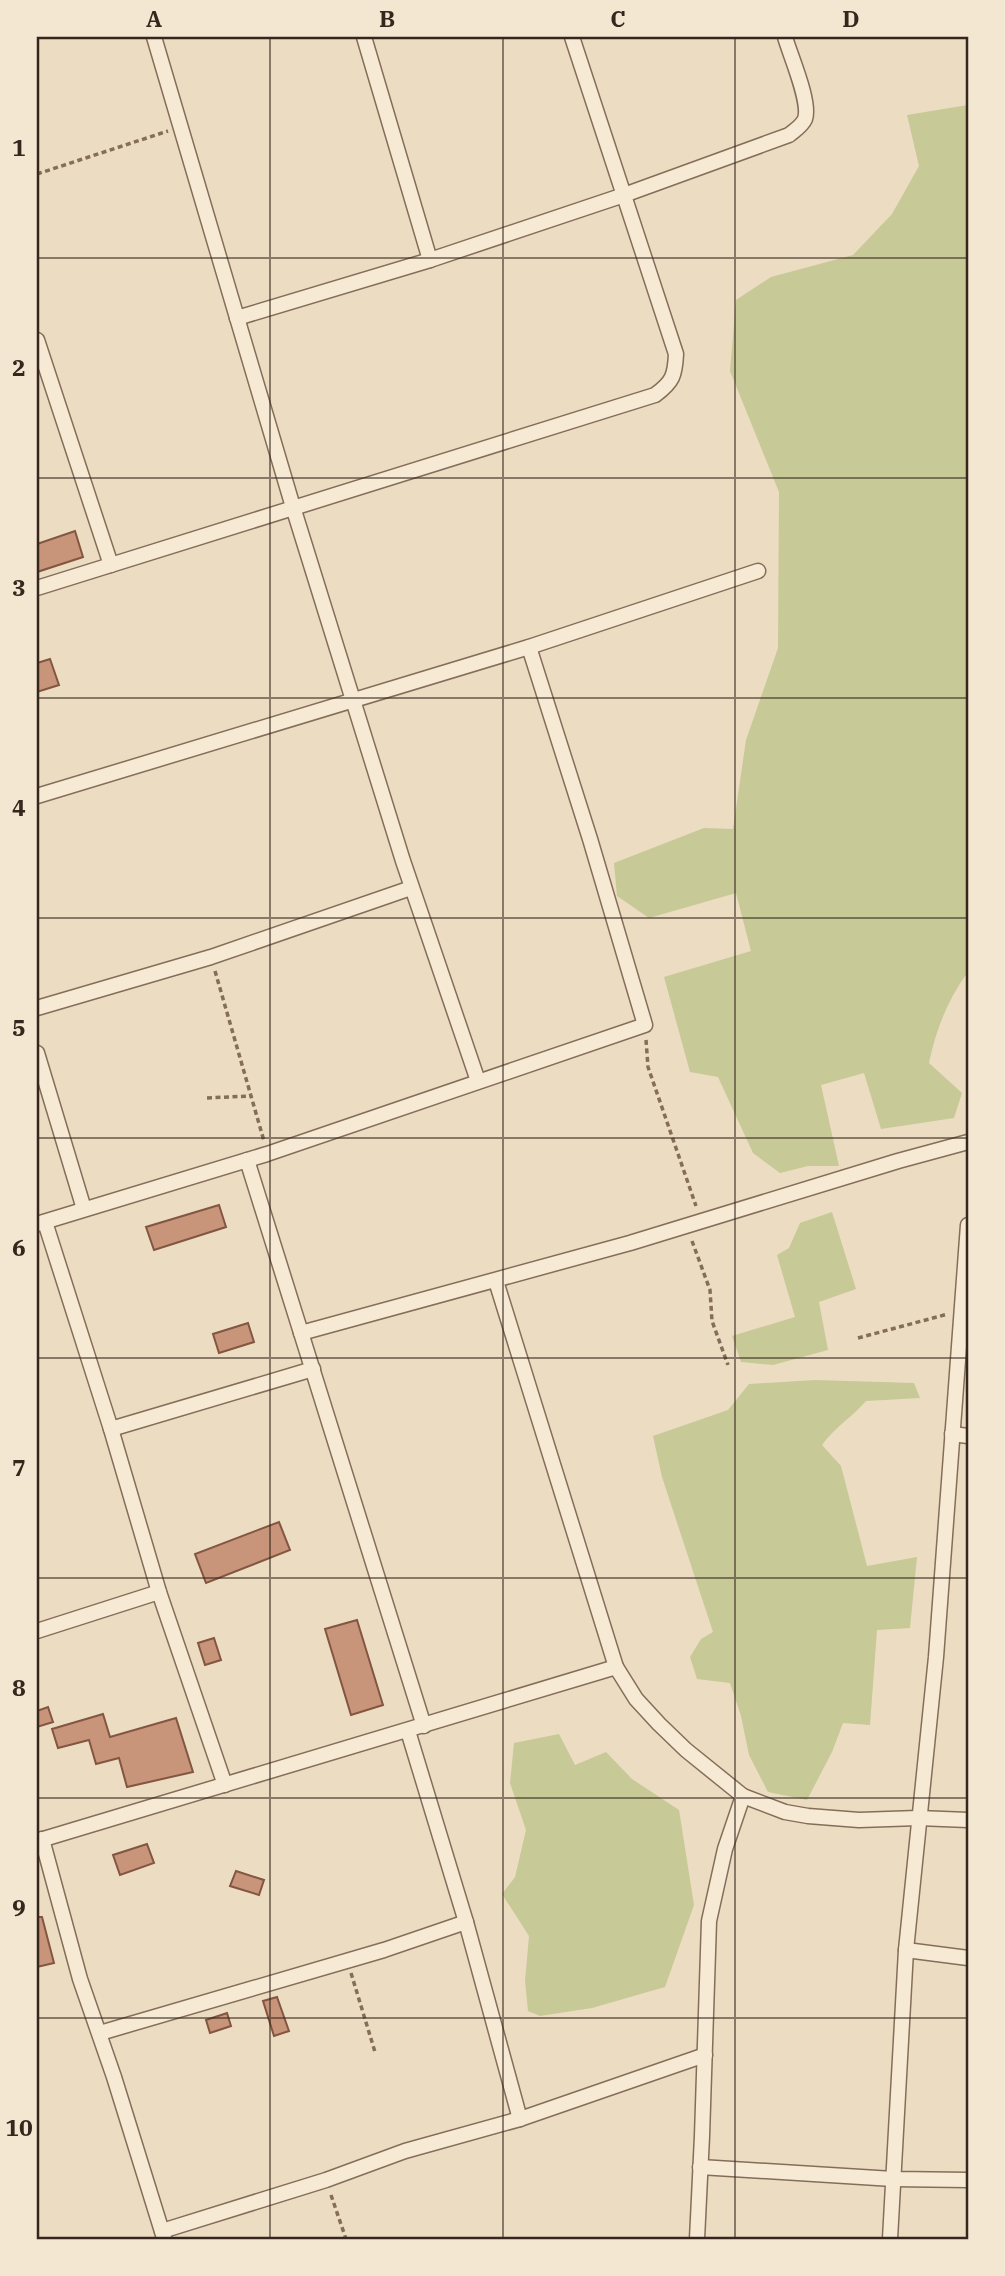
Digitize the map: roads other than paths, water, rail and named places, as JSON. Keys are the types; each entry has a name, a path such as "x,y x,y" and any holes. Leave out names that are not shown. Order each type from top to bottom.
{"street":[{"path":"154,37 293,507 411,888 478,1081"},
{"path":"364,37 430,260"},
{"path":"37,588 655,395 667,386 675,372 676,354 572,37"},
{"path":"237,318 430,260 624,195 789,135 800,127 806,117 806,104 785,37"},
{"path":"37,340 111,565"},
{"path":"37,796 529,647 758,571"},
{"path":"225,1785 159,1592 111,1430 41,1223 268,1154 645,1025 529,647"},
{"path":"37,1008 211,957 411,888"},
{"path":"37,1053 84,1209"},
{"path":"301,1333 496,1281 968,1142"},
{"path":"247,1160 424,1726"},
{"path":"890,2239 905,1950 936,1657 968,1225"},
{"path":"496,1281 617,1667 636,1699 686,1750 743,1796 785,1812 859,1820 918,1818 968,1821"},
{"path":"111,1430 313,1369"},
{"path":"952,1434 968,1436"},
{"path":"37,1631 159,1592"},
{"path":"617,1667 40,1840 80,1979 100,2033 163,2235 405,2151 520,2119 705,2055"},
{"path":"408,1731 466,1922 520,2119"},
{"path":"696,2239 709,1921 726,1849 743,1796"},
{"path":"100,2033 348,1960 466,1922"},
{"path":"905,1950 968,1958"},
{"path":"700,2167 893,2179 968,2180"}]}
